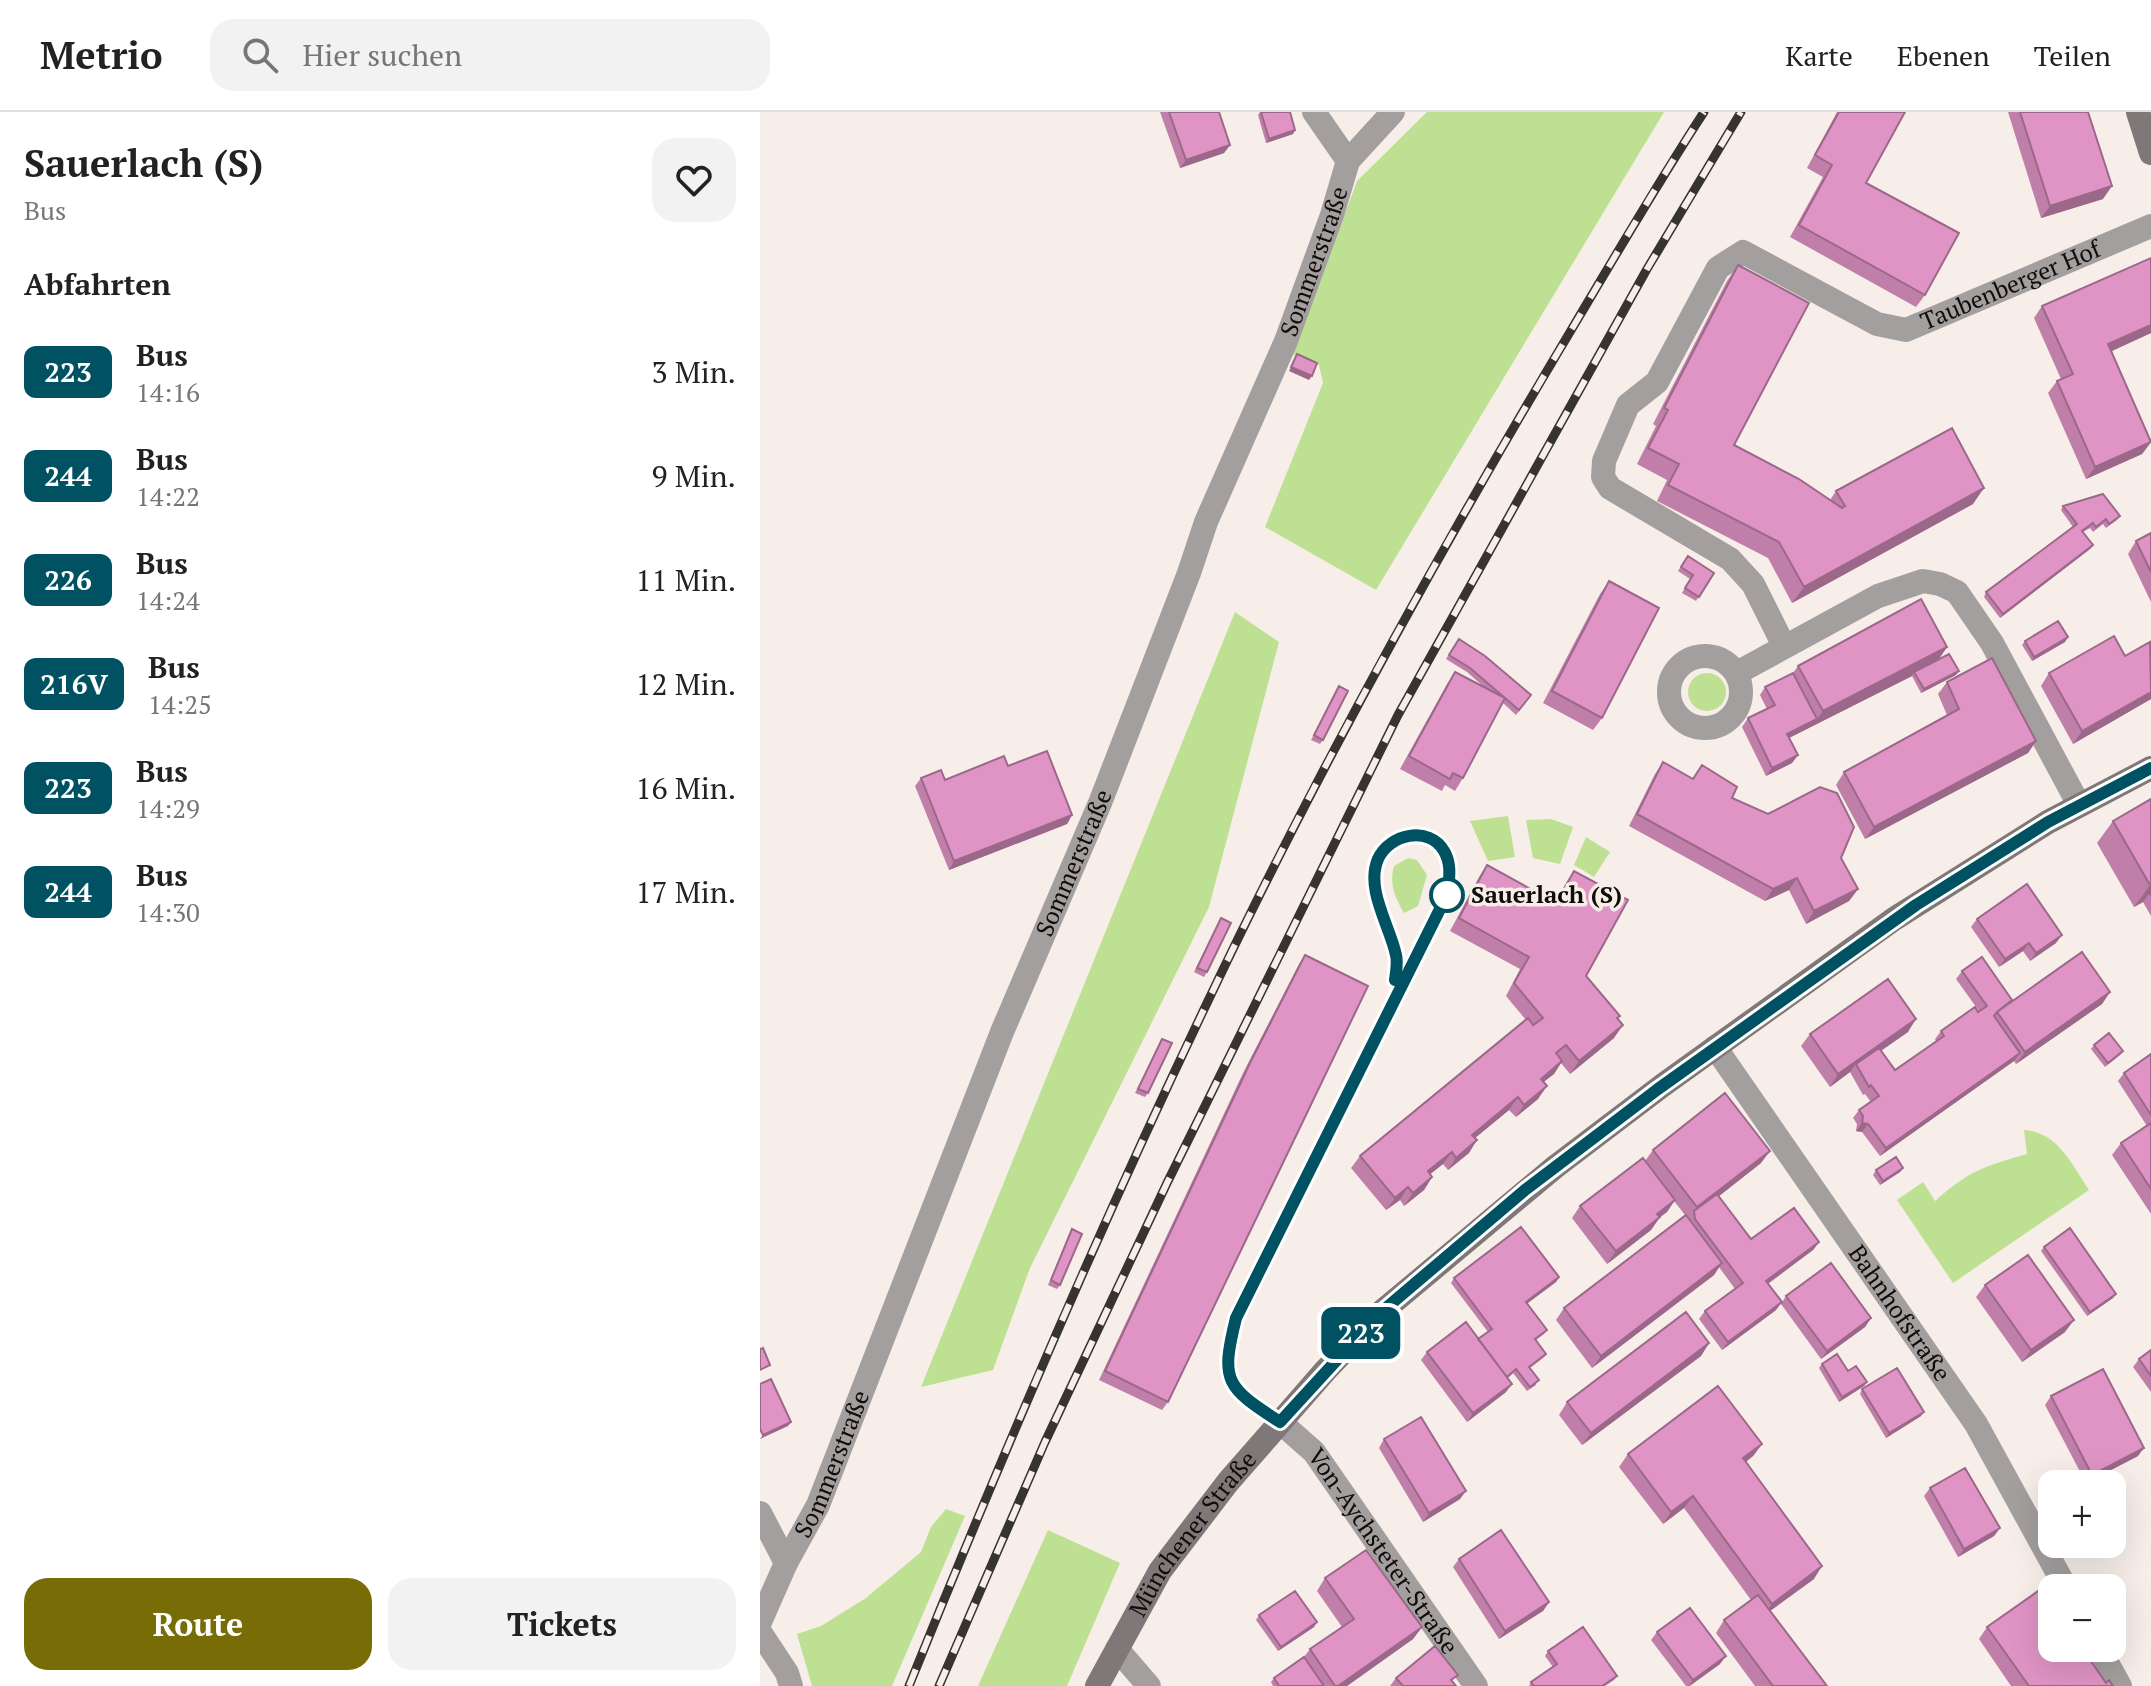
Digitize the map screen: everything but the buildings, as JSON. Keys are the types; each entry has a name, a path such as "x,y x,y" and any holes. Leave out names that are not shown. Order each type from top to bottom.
{"main road":[{"path":"2138,112 2151,153"},
{"name":"Münchener Straße","path":"1097,1686 1160,1571 1228,1482 1379,1314 1555,1167 1894,919 2079,805 2151,768"}],"street":[{"path":"1314,112 1348,161"},
{"name":"Sommerstraße","path":"760,1622 786,1563 818,1505 1002,1032 1100,803 1206,522 1286,341 1332,215 1348,161 1393,112"},
{"name":"Taubenberger Hof","path":"1784,646 1753,584 1730,559 1610,488 1603,477 1604,461 1628,405 1657,382 1718,268 1743,252 1877,324 1906,330 2151,226"},
{"path":"1737,673 1878,596 1906,584 1923,581 1949,587 1957,592 1992,643 2079,805"},
{"name":"Bahnhofstraße","path":"1715,1047 1976,1424 2058,1574"},
{"name":"Von-Aychsteter-Straße","path":"1280,1422 1314,1452 1476,1686"},
{"path":"760,1513 786,1563"},
{"path":"760,1632 787,1673 791,1686"},
{"path":"1117,1649 1149,1686"},
{"path":"2107,1662 2120,1686"}],"green space":[{"path":"1427,112 1664,112 1376,590 1265,527 1323,383 1319,365 1293,355 1357,181"},
{"path":"1235,612 1279,642 1209,907 1030,1268 993,1370 921,1387"},
{"path":"1707,673 1720,679 1726,692 1720,705 1707,711 1694,705 1688,692 1694,679"},
{"path":"1508,816 1515,857 1488,861 1470,821"},
{"path":"1551,819 1573,827 1560,864 1533,858 1526,820"},
{"path":"1586,837 1610,852 1594,877 1574,865"},
{"path":"1408,858 1417,860 1427,875 1418,906 1404,913 1392,879 1394,866"},
{"path":"2024,1130 2036,1132 2055,1143 2089,1190 1953,1283 1897,1200 1923,1182 1935,1201 1978,1171 2027,1154"},
{"path":"946,1509 965,1516 892,1686 812,1686 797,1634 821,1626 866,1598 921,1552 931,1527"},
{"path":"1048,1530 1120,1563 1067,1686 978,1686"}],"railway":[{"path":"909,1686 1090,1257 1167,1087 1291,832 1474,496 1619,249 1704,112"},
{"path":"939,1686 1045,1442 1167,1183 1398,715 1647,269 1741,112"}],"bus line":[{"name":"223","path":"1395,980 1397,958 1378,896 1376,866 1383,850 1399,837 1413,835 1429,838 1444,849 1450,871 1448,893 1236,1318 1230,1341 1226,1364 1230,1382 1246,1400 1280,1422 1379,1314 1525,1190 1658,1089 1858,944 1959,877 2048,822 2151,768"}],"place":[{"name":"Sauerlach (S)","path":"1447,895"}]}
